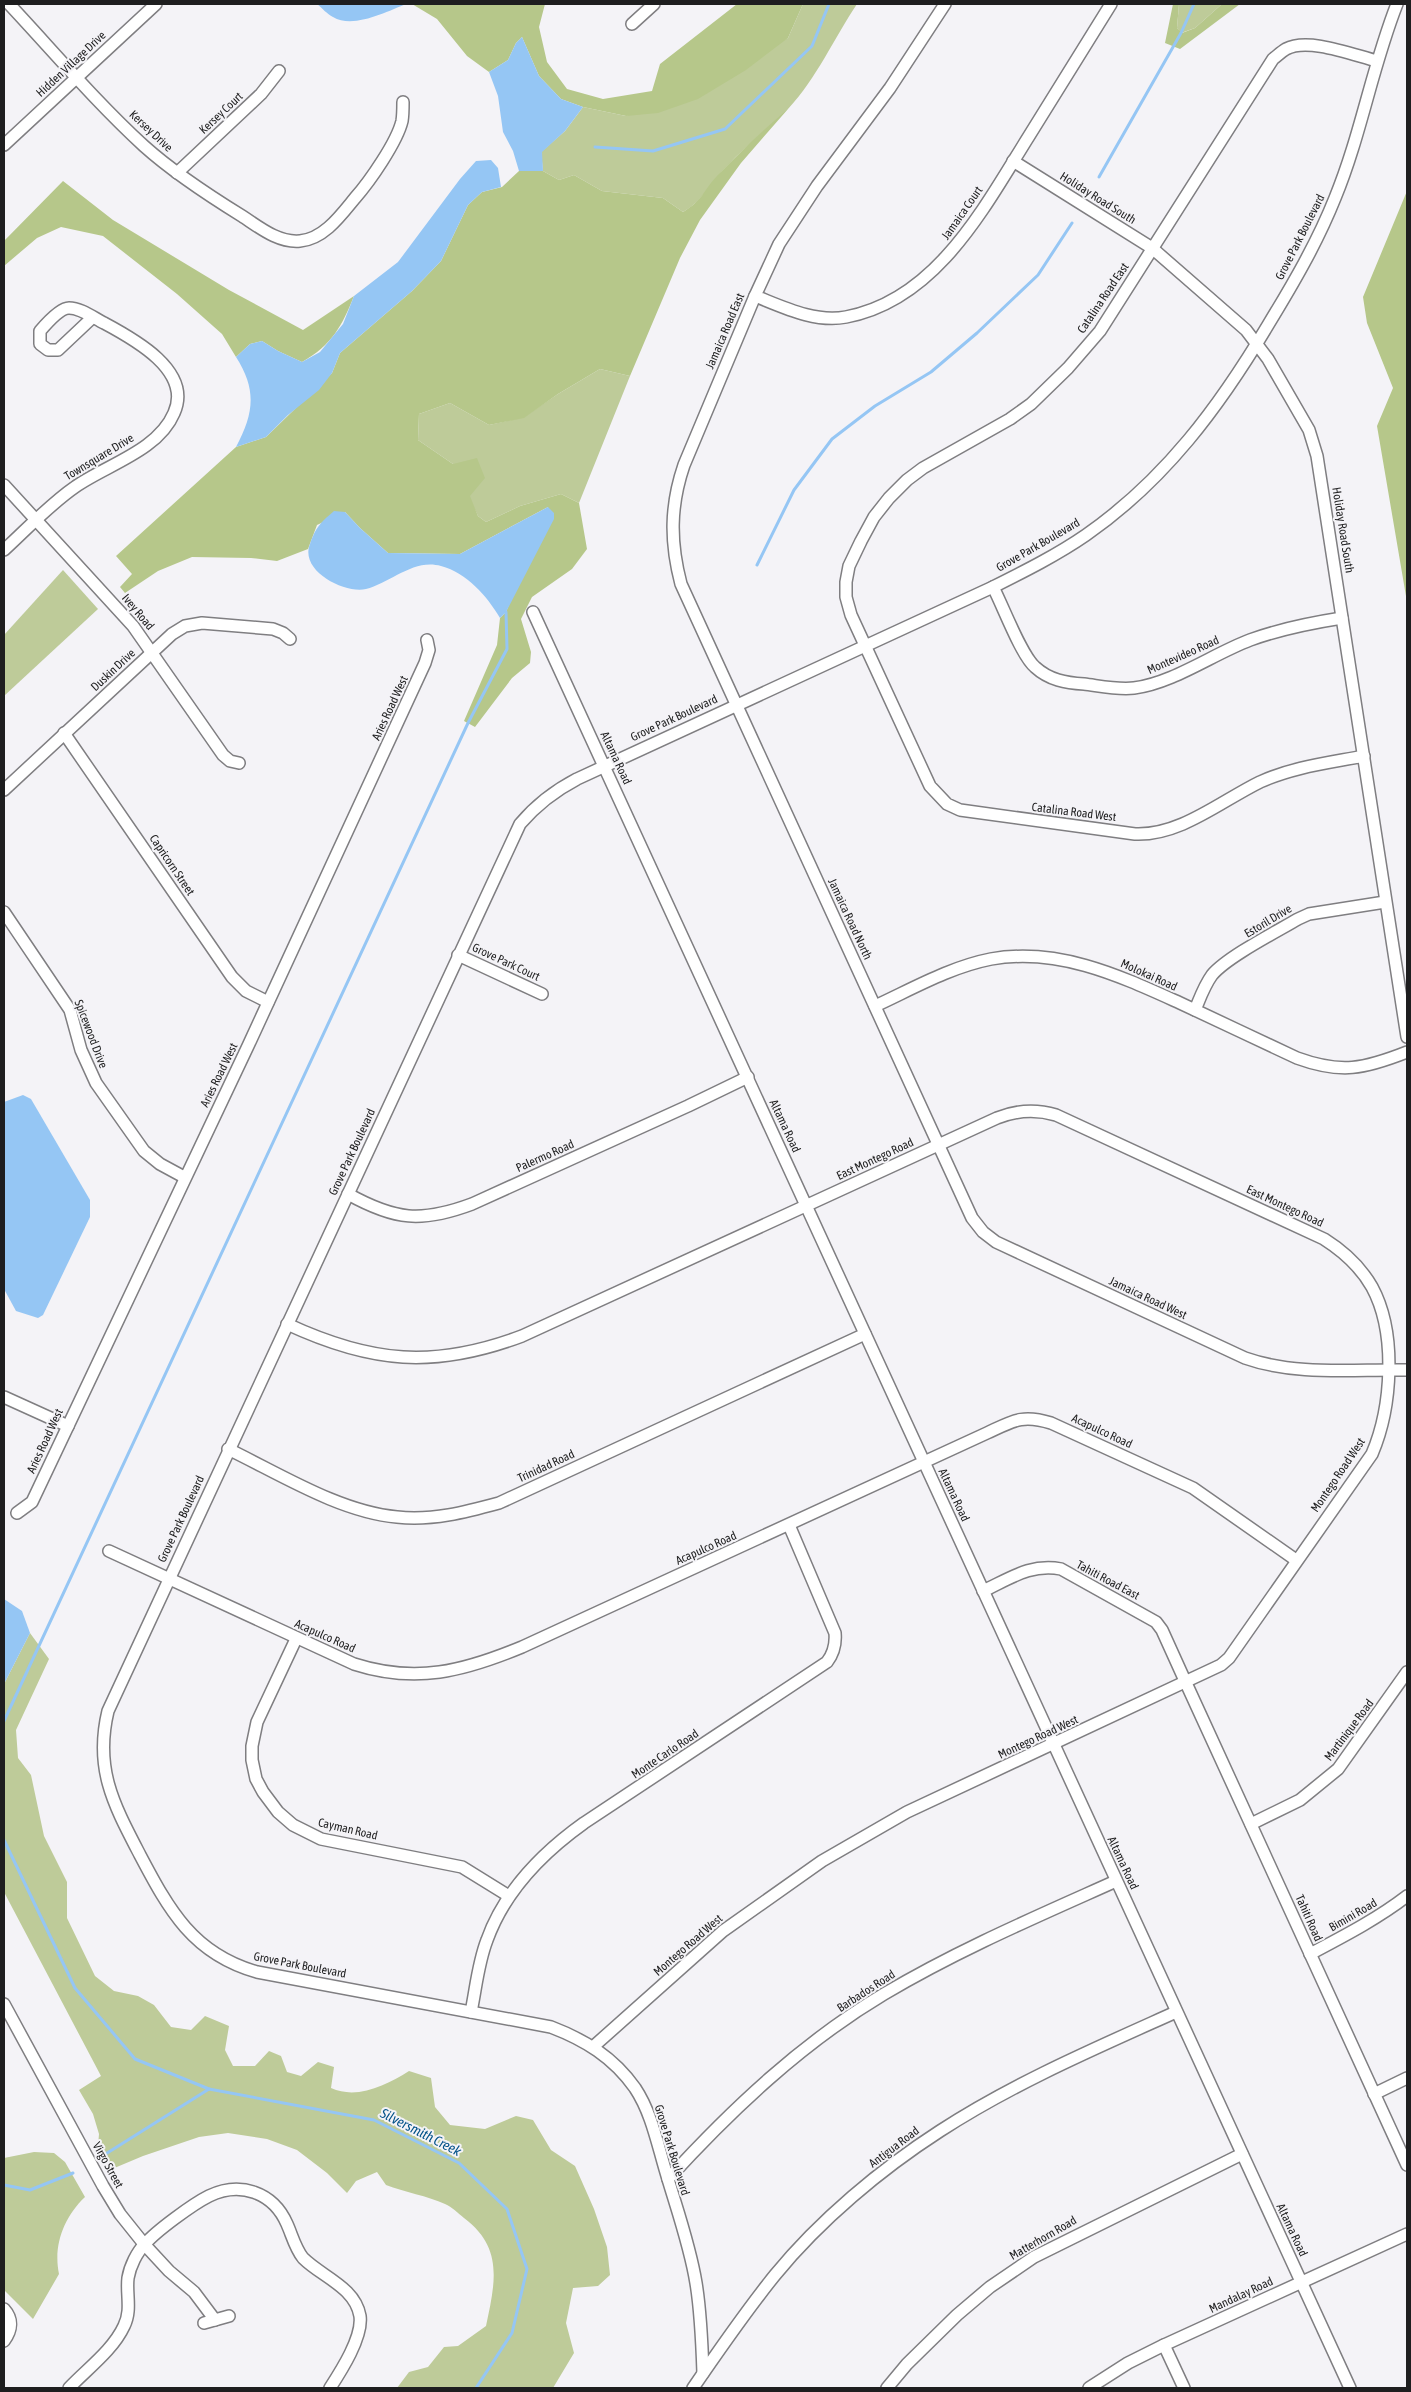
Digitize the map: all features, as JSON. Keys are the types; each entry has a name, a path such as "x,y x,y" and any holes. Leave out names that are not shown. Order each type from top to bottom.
{"street":[{"name":"Kersey Drive","path":"9,4 144,146 177,173 271,234 287,241 301,241 323,232 358,195 395,137 402,121 403,102"},
{"name":"Hidden Village Drive","path":"4,145 156,4"},
{"path":"632,24 654,4"},
{"name":"Jamaica Road East","path":"736,705 681,584 674,559 672,513 677,488 684,465 755,296 779,244 794,220 890,88 945,4"},
{"name":"Jamaica Court","path":"755,296 800,313 823,317 844,317 866,312 909,288 950,253 968,232 1111,4"},
{"name":"Grove Park Boulevard","path":"703,2374 696,2284 668,2179 653,2127 636,2089 616,2065 594,2046 551,2026 247,1969 223,1958 201,1943 172,1913 131,1839 110,1793 103,1761 102,1743 108,1711 228,1449 520,824 534,807 554,791 1043,562 1085,536 1132,499 1168,465 1198,431 1230,387 1306,262 1335,199 1354,146 1377,61 1397,4"},
{"name":"Catalina Road East","path":"864,646 850,615 846,597 846,582 850,566 874,517 907,480 923,468 977,440 1010,419 1054,384 1100,331 1273,58 1287,48 1300,45 1314,45 1377,61"},
{"name":"Kersey Court","path":"177,173 261,94 278,71"},
{"name":"Holiday Road South","path":"1013,161 1152,248 1246,330 1268,359 1309,430 1317,456 1407,1037"},
{"path":"72,308 93,317 58,350 48,350 40,344 40,331 63,310 72,308"},
{"name":"Townsquare Drive","path":"4,550 74,487 147,444 168,424 178,401 178,390 174,380 157,359 136,341 93,317"},
{"name":"Ivey Road","path":"4,485 133,626 223,755 230,761 239,763"},
{"name":"Montevideo Road","path":"993,587 1022,650 1030,662 1041,672 1066,683 1117,688 1133,688 1162,680 1249,641 1290,627 1342,618"},
{"name":"Altama Road","path":"533,612 1350,2388"},
{"name":"Duskin Drive","path":"4,790 152,652 172,634 185,626 202,623 272,629 284,633 290,639"},
{"name":"Aries Road West","path":"17,1513 32,1502 268,1002 426,663 429,650 427,640"},
{"name":"Catalina Road West","path":"864,646 930,786 948,804 960,810 1135,834 1153,834 1178,825 1260,782 1286,772 1364,756"},
{"name":"Jamaica Road North","path":"736,705 939,1144"},
{"name":"Capricorn Street","path":"64,733 232,978 246,991 268,1002"},
{"name":"Estoril Drive","path":"1194,1010 1205,984 1214,973 1298,919 1309,914 1385,902"},
{"name":"Spicewood Drive","path":"4,912 70,1010 81,1050 96,1083 144,1151 160,1164 184,1177"},
{"name":"Grove Park Court","path":"458,955 542,994"},
{"name":"Molokai Road","path":"875,1006 945,974 991,959 1034,957 1061,959 1105,970 1296,1058 1319,1066 1340,1069 1359,1068 1378,1064 1407,1052"},
{"name":"Palermo Road","path":"348,1194 374,1208 394,1214 418,1216 445,1214 472,1204 679,1111 748,1077"},
{"name":"East Montego Road","path":"287,1324 322,1340 357,1351 398,1357 432,1358 467,1354 522,1336 939,1144 1003,1116 1022,1111 1048,1113 1324,1239 1350,1258 1371,1286 1383,1315 1388,1370"},
{"name":"Jamaica Road West","path":"939,1144 972,1218 983,1232 996,1242 1266,1366 1289,1370 1407,1370"},
{"name":"Trinidad Road","path":"228,1449 347,1506 399,1518 450,1515 499,1503 865,1334"},
{"name":"Montego Road West","path":"594,2046 723,1931 822,1861 907,1812 1186,1683 1213,1670 1228,1658 1372,1454 1384,1419 1388,1370"},
{"path":"4,1397 68,1426"},
{"name":"Acapulco Road","path":"109,1551 296,1639 374,1670 406,1675 458,1670 483,1663 522,1647 924,1462 1018,1420 1033,1418 1052,1423 1193,1488 1296,1560"},
{"name":"Monte Carlo Road","path":"471,2012 480,1963 487,1940 509,1896 532,1867 561,1839 827,1662 836,1643 835,1633 789,1525"},
{"name":"Tahiti Road East","path":"983,1591 1034,1567 1047,1566 1060,1569 1156,1622 1162,1630 1186,1683"},
{"name":"Cayman Road","path":"296,1639 258,1722 252,1746 252,1760 256,1779 278,1812 292,1826 321,1839 462,1867 509,1896"},
{"name":"Martinique Road","path":"1251,1824 1300,1800 1338,1769 1407,1672"},
{"name":"Tahiti Road","path":"1186,1683 1407,2165"},
{"name":"Barbados Road","path":"668,2179 706,2138 761,2086 796,2056 854,2014 883,1995 944,1961 1116,1881"},
{"name":"Bimini Road","path":"1310,1954 1386,1913 1407,1896"},
{"name":"Virgo Street","path":"4,2004 120,2214 169,2271 194,2292 210,2322 228,2316"},
{"name":"Antigua Road","path":"694,2388 776,2274 814,2234 881,2173 939,2131 1009,2090 1176,2012"},
{"path":"1374,2094 1407,2078"},
{"name":"Matterhorn Road","path":"887,2388 907,2364 958,2315 990,2288 1034,2256 1242,2154"},
{"path":"69,2388 117,2338 125,2326 130,2312 128,2278 132,2264 144,2244 207,2197 223,2190 240,2188 255,2191 268,2198 280,2211 301,2256 312,2267 342,2287 353,2299 360,2320 357,2339 330,2388"},
{"name":"Mandalay Road","path":"1089,2388 1128,2363 1164,2345 1407,2234"},
{"path":"4,2309 11,2320 10,2328 4,2340"},
{"path":"1164,2345 1184,2388"}],"green space":[{"path":"412,4 545,4 539,27 547,62 567,89 603,99 652,91 660,64 737,4 803,4 788,38 746,70 698,99 658,113 626,116 583,107 561,99 539,76 522,37 516,43 508,60 489,72 467,56 437,19"},
{"path":"803,4 857,4 817,71 798,97 781,116 734,158 690,208 683,212 663,198 602,191 574,175 559,180 543,171 541,152 565,131 583,107 626,116 788,38"},
{"path":"1173,4 1179,4 1177,28 1182,33 1195,28 1222,4 1240,4 1180,49 1165,43"},
{"path":"1179,4 1222,4 1195,28 1181,33 1177,28"},
{"path":"788,109 741,163 700,220 680,258 630,376 600,369 558,394 524,418 489,425 450,403 419,414 418,440 453,464 477,458 485,478 470,496 478,516 486,522 520,506 561,494 579,503 587,549 572,569 532,597 521,619 531,652 530,663 512,678 475,727 464,721 497,645 500,618 506,612 548,507 460,554 388,553 345,512 317,525 308,549 277,561 251,558 192,557 158,571 125,593 120,587 132,574 116,556 236,447 266,437 332,373 340,353 412,291 441,261 468,205 482,192 502,187 519,171 543,171 559,180 574,175 602,191 663,198 683,212 699,199 712,181 743,150"},
{"path":"63,181 113,220 229,290 303,330 354,296 350,307 335,334 321,349 302,362 262,341 250,344 236,357 222,334 177,294 103,236 61,227 37,238 4,266 4,241"},
{"path":"1407,191 1407,602 1377,426 1393,388 1367,323 1363,297"},
{"path":"600,369 630,376 579,503 561,494 520,506 486,522 478,516 453,464 418,440 419,414 450,403 489,425 524,417"},
{"path":"63,570 98,609 4,696 4,635"},
{"path":"30,1633 49,1659 16,1730 18,1758 31,1775 44,1836 67,1882 67,1918 95,1976 114,1991 138,1996 154,2005 171,2027 191,2030 205,2016 229,2026 225,2050 233,2066 255,2066 269,2051 281,2056 287,2072 301,2076 318,2062 334,2067 331,2088 351,2092 361,2092 382,2086 409,2071 431,2078 435,2107 450,2125 485,2129 516,2116 533,2120 551,2150 575,2166 594,2209 607,2247 610,2275 598,2286 573,2288 566,2323 574,2353 553,2388 397,2388 409,2372 428,2367 444,2347 458,2346 486,2326 494,2281 491,2254 486,2241 477,2229 448,2205 386,2185 377,2172 356,2181 347,2193 327,2173 297,2150 267,2139 228,2133 199,2137 112,2169 98,2146 99,2134 93,2114 79,2090 101,2076 4,1892 4,1684"},
{"path":"34,2152 54,2153 65,2162 85,2197 71,2213 62,2232 58,2253 59,2274 33,2319 4,2290 4,2158"}],"water":[{"path":"317,4 406,4 370,18 350,21 333,17"},
{"path":"522,37 539,76 561,99 583,107 565,131 542,152 543,171 519,171 513,151 503,132 498,96 489,72 508,60 516,43"},
{"path":"491,160 498,168 501,187 482,192 468,205 441,261 412,291 340,353 332,373 319,390 288,415 266,437 236,447 247,423 251,402 247,380 236,357 250,344 262,341 302,362 320,352 343,324 354,296 398,262 460,179 476,161"},
{"path":"548,507 554,513 554,519 506,612 500,618 475,586 459,574 441,566 421,565 402,572 375,586 357,590 336,584 326,578 311,563 308,554 310,544 317,529 334,511 345,512 388,553 460,554"},
{"path":"23,1095 31,1099 90,1200 90,1217 43,1315 38,1318 16,1311 4,1289 4,1102"},
{"path":"4,1599 22,1611 30,1633 4,1684"}],"waterway":[{"path":"595,147 653,151 725,129 812,46 829,4"},
{"path":"1099,177 1181,33 1194,4"},
{"path":"757,565 794,490 832,439 875,406 931,372 977,333 1038,275 1072,223"},
{"path":"4,1721 468,723 507,649 506,612"},
{"path":"4,1840 75,1988 135,2059 209,2089"},
{"name":"Silversmith Creek","path":"104,2155 209,2089 374,2120 459,2163 507,2209 527,2269 512,2333 476,2388"},
{"name":"Silversmith Creek","path":"4,2185 30,2190 73,2173"}]}
